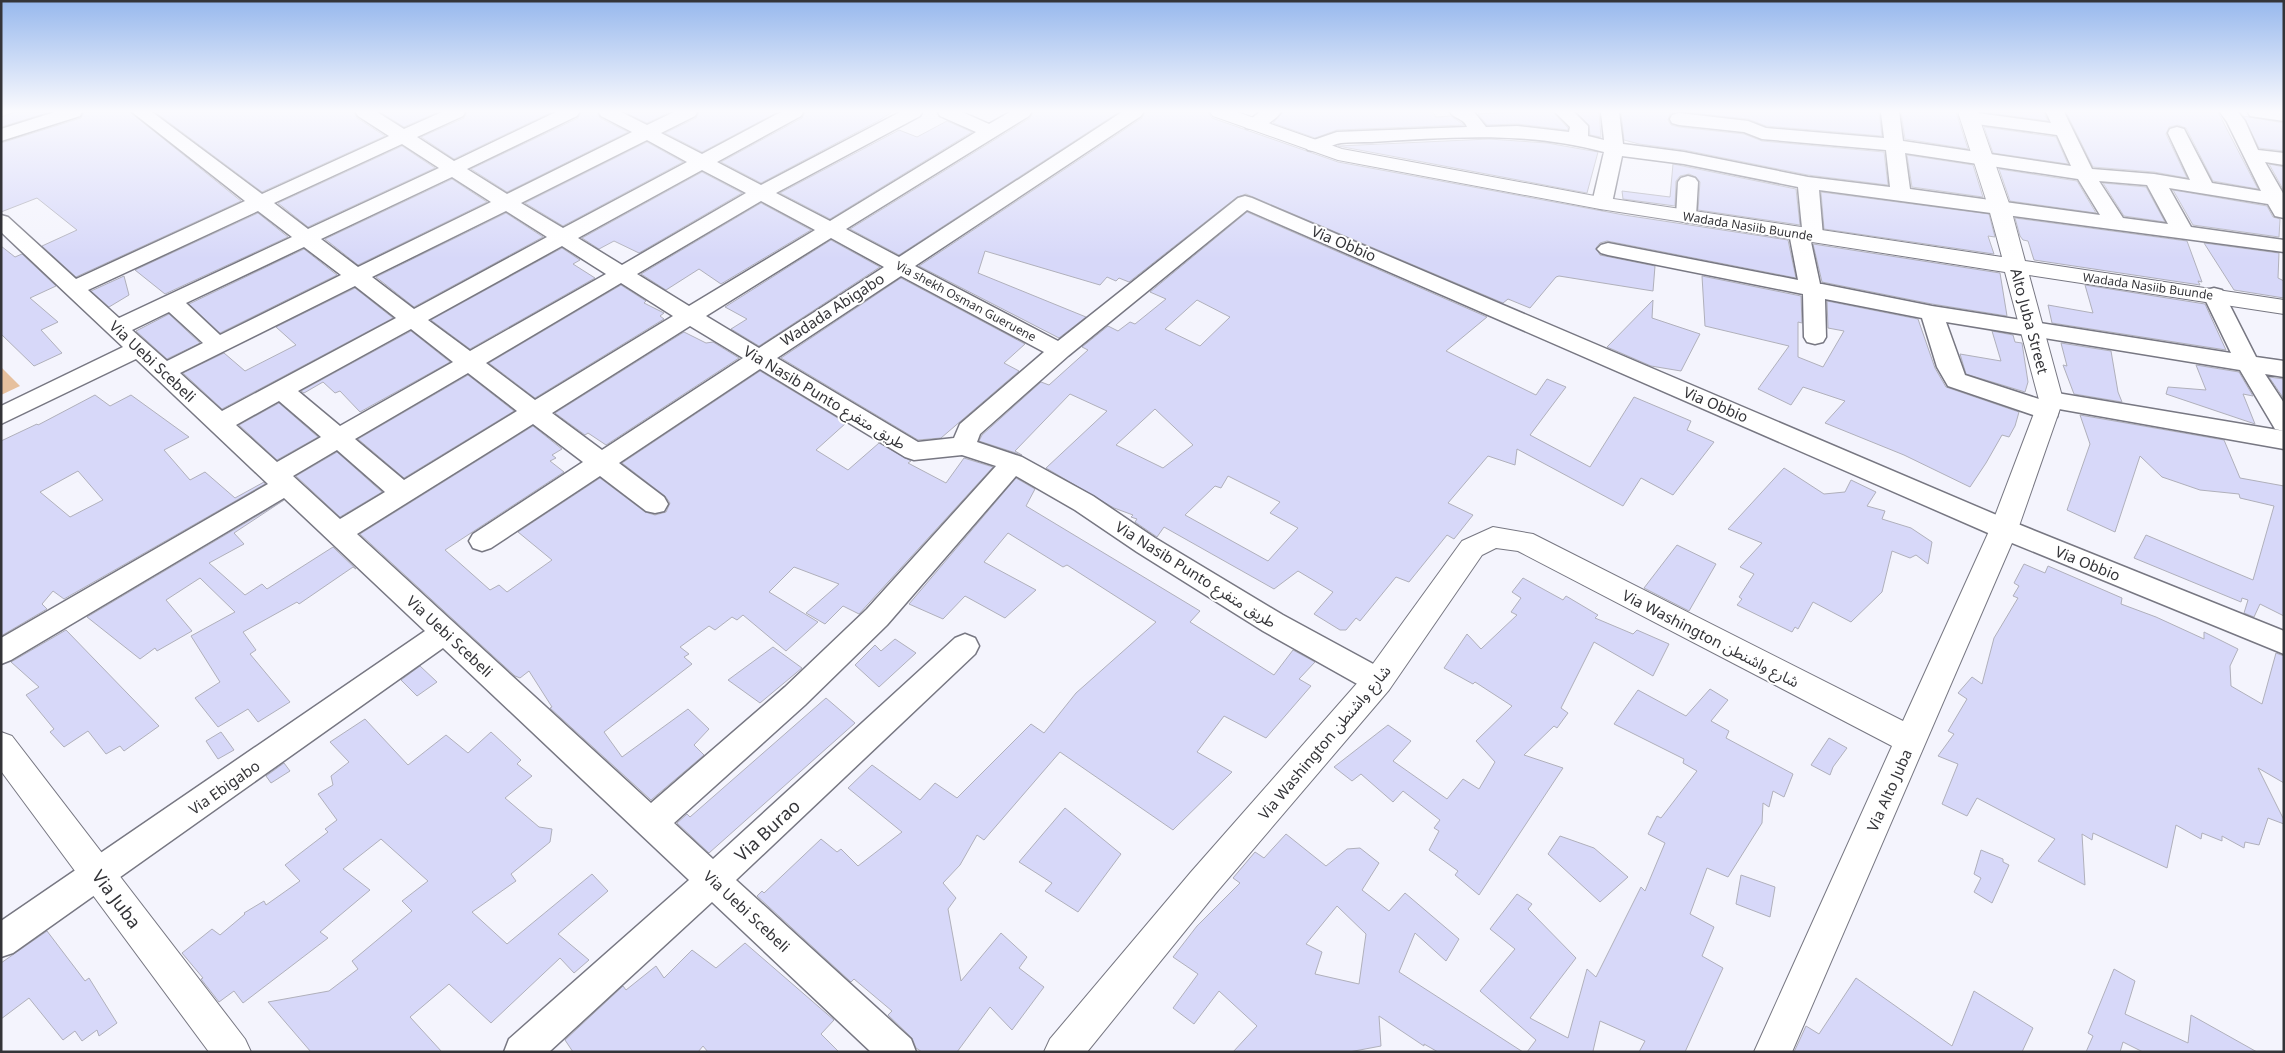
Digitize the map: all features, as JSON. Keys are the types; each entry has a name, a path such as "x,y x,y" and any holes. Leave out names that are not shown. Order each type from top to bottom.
{"street":[{"path":"205,161 655,504"},
{"path":"74,288 348,161"},
{"name":"Via Nasib Punto طريق متفرع","path":"440,161 689,316 914,451 963,446 1014,463 1084,503 1146,545 1272,624 1378,681"},
{"path":"117,328 471,161"},
{"path":"164,372 588,161"},
{"path":"1,652 280,480 338,438 761,193 821,161"},
{"path":"338,533 941,161"},
{"name":"Wadada Abigabo","path":"482,541 1059,161"},
{"name":"Wadada Nasiib Buunde","path":"1376,161 1602,203 2284,307"},
{"path":"1602,203 1611,161"},
{"path":"1700,161 1808,183 1901,194 2000,209 2115,222 2284,246"},
{"path":"1896,161 1901,194"},
{"name":"Alto Juba Street","path":"1984,161 2000,209 2033,330 2050,405"},
{"path":"2003,161 2085,174 2154,180 2204,188 2282,206"},
{"path":"2079,161 2115,222"},
{"path":"2191,161 2204,188"},
{"path":"2255,161 2282,206"},
{"path":"220,423 702,162"},
{"name":"Via shekh Osman Gueruene","path":"702,162 1060,351"},
{"path":"2154,180 2183,232"},
{"path":"1686,216 1688,182"},
{"path":"1808,183 1806,235 1815,337"},
{"name":"Via Obbio","path":"1060,351 1245,202 2004,529 2284,643"},
{"name":"Via Uebi Scebeli","path":"1,221 898,1052"},
{"path":"1608,249 1932,313 2033,330 2246,361 2284,369"},
{"path":"2214,295 2246,361 2284,424"},
{"path":"171,302 218,345"},
{"path":"1932,313 1949,367 1956,380 2050,405 2284,440"},
{"path":"1,416 139,348"},
{"path":"963,446 969,430 1060,351"},
{"path":"281,390 403,493"},
{"path":"2004,529 2050,405"},
{"path":"651,823 795,696 877,617 1014,463"},
{"name":"Via Alto Juba","path":"1773,1052 2004,529"},
{"name":"Via Washington شارع واشنطن","path":"1063,1052 1204,883 1378,681 1472,548 1494,537 1522,541 1911,740"},
{"name":"Via Ebigabo","path":"1,941 445,632"},
{"name":"Via Burao","path":"522,1052 713,880 965,646"},
{"name":"Via Juba","path":"1,746 232,1052"}],"shaded area":[{"path":"1,367 20,386 1,395"}],"building":[{"path":"1,161 191,161 241,201 76,277 42,246 77,230 37,198 1,212"},
{"path":"221,161 330,161 262,192"},
{"path":"369,161 425,161 435,168 308,227 278,203"},
{"path":"487,161 569,161 507,192 471,169"},
{"path":"609,161 683,162 563,226 525,203"},
{"path":"723,161 802,161 761,183 721,162"},
{"path":"840,161 924,161 830,219 780,193"},
{"path":"960,161 1043,161 899,255 850,229"},
{"path":"1077,161 1336,161 1624,215 1788,240 1796,278 1607,241 1600,243 1596,248 1600,255 1655,266 1653,291 1559,276 1556,277 1530,308 1508,299 1503,303 1246,194 1237,197 1129,282 1119,278 1116,281 1107,277 1100,285 985,251 978,273 1086,317 1059,338 919,266"},
{"path":"1418,161 1596,161 1587,193"},
{"path":"1739,161 1885,161 1888,185 1808,175"},
{"path":"1908,161 1948,161 1973,165 1983,197 1912,187"},
{"path":"2048,161 2067,161 2068,164"},
{"path":"2090,161 2179,161 2187,178 2154,172 2093,167"},
{"path":"2203,161 2244,161 2258,189 2213,181"},
{"path":"1673,164 1796,189 1800,225 1698,210 1700,182 1696,177 1689,174 1680,176 1676,181 1675,206 1623,199 1622,191 1670,197"},
{"path":"2269,164 2284,167 2284,191"},
{"path":"1999,169 2077,181 2096,213 2010,201"},
{"path":"702,172 742,193 639,253 614,241 599,249 582,238"},
{"path":"452,179 487,202 358,265 325,239"},
{"path":"2103,183 2146,187 2165,222 2124,216"},
{"path":"2173,190 2267,206 2273,217 2280,219 2279,237 2193,225"},
{"path":"1821,192 1989,214 1995,237 1988,236 1994,254 1824,229"},
{"path":"761,203 811,230 721,284 699,269 666,290 641,274"},
{"path":"1247,212 1487,317 1446,351 1536,395 1547,379 1566,387 1530,435 1590,467 1634,397 1691,421 1687,430 1714,442 1673,495 1641,478 1623,506 1517,449 1515,465 1488,456 1448,503 1473,515 1454,539 1447,535 1409,582 1396,577 1360,621 1356,618 1346,630 1340,630 1314,614 1333,592 1298,571 1274,589 1164,527 1157,537 1135,522 1137,519 1131,517 1133,515 1114,508 1046,468 1107,411 1070,394 1015,451 1022,455 979,441 982,435 1041,382 1049,385 1088,350 1082,347 1108,326 1118,331 1130,322 1135,324 1166,299 1150,292","holes":["1197,300 1230,317 1200,346 1165,329","1155,409 1193,445 1163,468 1116,445","1228,476 1280,502 1270,513 1298,528 1268,561 1185,515 1215,486 1221,488"]},
{"path":"258,213 288,237 165,294 135,270"},
{"path":"506,213 543,237 414,307 376,277"},
{"path":"2015,218 2187,241 2202,282 2198,281 2200,285 2034,260 2028,241 2023,240 2020,236"},
{"path":"831,240 880,267 759,346 731,329 747,319 725,307"},
{"path":"2204,243 2279,253 2278,278 2284,281 2284,298 2234,290"},
{"path":"1813,244 2000,273 2007,316 1932,304 1822,282"},
{"path":"1,246 15,257 22,254 56,286 30,298 58,322 41,330 62,353 34,366 1,334"},
{"path":"562,248 580,260 573,264 595,278 470,349 431,320"},
{"path":"304,249 337,275 220,333 189,304"},
{"path":"124,276 129,295 109,307 91,291"},
{"path":"1702,276 1801,296 1802,323 1798,322 1798,357 1823,367 1844,331 1828,328 1827,301 1918,319 1935,368 1946,387 2019,412 2015,426 2009,437 2002,435 1970,487 1904,455 1825,423 1845,401 1803,387 1791,405 1758,389 1789,346 1705,326"},
{"path":"901,278 1025,344 1004,363 1019,371 941,438 918,440 781,358"},
{"path":"621,285 646,301 644,303 664,313 660,316 664,319 535,398 489,363"},
{"path":"2085,285 2205,304 2226,350 2052,323 2048,305 2093,313"},
{"path":"355,288 393,318 222,409 183,373 224,353 245,371 296,345 276,327"},
{"path":"1653,300 1652,318 1700,334 1681,371 1651,366 1607,347"},
{"path":"169,314 200,343 167,359 136,331"},
{"path":"411,331 450,362 360,412 340,391 335,393 323,382 304,393 301,391"},
{"path":"1992,331 2013,335 2015,342 2022,343 2028,382 2025,392 1966,374 1960,354 2001,361"},
{"path":"684,332 706,343 713,342 739,358 606,445 588,433 585,435 555,413"},
{"path":"2061,343 2111,351 2118,392 2122,402 2074,394 2063,365 2067,366"},
{"path":"2196,365 2239,372 2253,396 2243,394 2255,424 2166,394 2168,387 2206,390"},
{"path":"760,371 846,423 816,450 848,470 879,443 911,461 908,463 946,483 964,458 993,467 859,614 843,606 825,624 806,613 839,584 794,567 769,592 818,622 786,651 743,615 737,620 732,617 715,630 709,626 680,647 689,654 684,657 692,664 604,732 622,757 688,709 709,729 694,745 704,755 651,800 550,708 552,707 529,671 520,678 515,676 360,534 533,426 562,449 552,455 556,458 550,461 564,472 445,550 490,590 499,585 507,592 552,560 518,532 600,478 645,512 655,515 666,512 670,503 665,496 622,463"},
{"path":"468,375 514,411 404,478 358,439"},
{"path":"2269,377 2284,379 2284,399"},
{"path":"95,395 110,406 131,395 189,437 164,450 190,480 205,472 235,498 264,482 265,484 64,599 53,591 42,604 47,609 1,636 1,441 38,425","holes":["78,471 103,500 70,517 40,492"]},
{"path":"279,403 318,437 277,460 239,425"},
{"path":"2080,415 2224,440 2240,478 2284,486 2284,616 2260,604 2254,617 2244,613 2248,600 2242,598 2241,602 2134,558 2146,535 2253,580 2274,506 2240,498 2239,494 2200,490 2162,477 2140,456 2115,532 2067,510 2090,444"},
{"path":"337,452 382,492 340,517 296,476"},
{"path":"1784,468 1824,494 1845,492 1851,480 1876,492 1867,506 1885,511 1882,519 1911,528 1932,542 1928,564 1916,555 1910,558 1892,551 1882,592 1851,622 1813,602 1798,629 1795,627 1792,632 1737,605 1742,599 1739,597 1754,574 1740,567 1762,543 1728,529"},
{"path":"1016,478 1035,489 1026,506 1200,611 1190,622 1274,675 1293,650 1315,662 1299,679 1311,686 1266,738 1224,716 1197,752 1232,772 1173,830 1060,752 984,840 977,835 960,865 943,883 956,898 948,909 961,981 1001,933 1027,957 1019,968 1044,987 1012,1030 990,1007 957,1052 922,1052 916,1048 912,1038 888,1015 892,1011 854,979 851,982 757,896 762,891 764,893 821,839 837,852 841,849 858,866 902,832 848,788 872,765 920,800 935,783 957,798 1031,724 1044,733 1076,693 1156,622 1067,565 1063,567 1008,533 984,562 1036,590 1005,618 965,596 943,619 909,604"},
{"path":"284,500 234,533 244,544 209,563 245,595 262,584 267,589 333,547 356,569 353,567 299,604 297,602 243,632 256,650 250,654 290,702 258,722 248,709 218,727 195,698 220,682 191,636 235,612 200,578 166,600 192,631 157,651 155,648 140,659 87,617"},
{"path":"1677,545 1716,564 1689,611 1644,588"},
{"path":"2024,564 2045,573 2048,566 2122,598 2121,604 2156,617 2204,639 2204,632 2238,649 2230,666 2231,686 2262,704 2276,653 2284,656 2284,783 2258,768 2284,820 2284,824 2268,818 2259,845 2245,842 2244,848 2222,836 2222,841 2202,833 2201,839 2176,825 2167,868 2093,833 2092,840 2082,834 2085,885 2038,861 2055,839 1977,798 1967,816 1942,804 1958,764 1938,756 1954,734 1948,731 1967,699 1958,693 1972,677 1982,684 1994,638 2018,598 2013,596 2019,586 2014,583"},
{"path":"1523,578 1563,600 1566,596 1598,615 1595,618 1633,634 1637,630 1669,644 1653,676 1594,642 1561,708 1568,713 1557,728 1554,726 1524,755 1563,768 1479,895 1455,875 1458,871 1429,850 1439,831 1434,828 1440,820 1403,791 1393,802 1361,774 1352,781 1334,767 1388,725 1411,741 1393,761 1447,799 1463,779 1479,789 1495,762 1476,741 1512,706 1475,682 1473,684 1444,668 1467,634 1481,649 1517,615 1511,612 1521,598 1512,592"},
{"path":"66,630 159,726 124,751 120,746 106,754 88,731 64,747 50,732 54,729 26,695 39,687 11,662"},
{"path":"895,639 916,653 879,687 855,665 875,645 881,651"},
{"path":"773,647 802,668 760,703 728,680"},
{"path":"420,666 437,682 417,696 401,680"},
{"path":"1710,689 1728,700 1711,721 1729,731 1726,738 1793,774 1784,797 1773,791 1769,807 1763,803 1762,823 1728,877 1707,868 1690,914 1714,927 1702,956 1723,968 1685,1052 1639,1052 1645,1041 1600,1021 1593,1051 1595,1052 1527,1052 1536,1040 1480,991 1515,949 1490,929 1517,894 1532,904 1528,909 1576,958 1530,1018 1568,1038 1587,969 1596,977 1641,887 1645,891 1665,843 1648,834 1657,816 1661,818 1697,771 1683,763 1684,759 1614,724 1638,690 1686,716"},
{"path":"826,698 855,723 709,853 677,823 687,814 690,817"},
{"path":"365,719 408,765 446,735 468,753 491,732 521,760 517,764 532,776 505,798 539,827 552,829 550,842 511,874 516,881 472,912 507,944 592,874 608,891 558,934 589,960 574,973 560,958 491,1023 449,984 410,1017 442,1052 311,1052 268,1002 329,991 358,969 352,961 412,911 402,901 428,881 381,839 343,869 370,890 320,932 328,938 243,1003 234,991 219,1002 201,979 203,978 182,953 212,929 220,935 244,913 264,901 266,905 300,881 285,865 328,832 325,829 337,820 318,794 333,785 331,776 349,762 330,742"},
{"path":"221,732 234,750 218,759 206,741"},
{"path":"1829,738 1847,748 1833,767 1830,775 1811,765"},
{"path":"284,763 290,771 271,783 266,776"},
{"path":"1065,808 1121,854 1078,912 1045,891 1052,883 1019,862"},
{"path":"1286,834 1326,866 1347,849 1360,848 1379,863 1362,890 1389,911 1405,893 1459,939 1446,961 1415,933 1399,972 1523,1052 1438,1052 1424,1044 1424,1046 1379,1016 1381,1046 1349,1052 1233,1052 1257,1026 1219,991 1194,1024 1173,1008 1198,974 1173,957 1197,926 1240,883 1233,878 1255,852 1264,858","holes":["1337,906 1366,934 1359,984 1315,974 1322,952 1306,944"]},
{"path":"1560,836 1594,848 1628,877 1600,902 1548,854"},
{"path":"1981,850 2003,859 2003,862 2009,865 1992,903 1974,892 1981,878 1974,874"},
{"path":"1741,875 1775,887 1770,917 1736,904"},
{"path":"47,931 85,981 89,978 117,1023 99,1036 97,1030 82,1041 75,1031 63,1040 29,998 1,1019 1,963"},
{"path":"745,943 834,1020 821,1034 839,1052 708,1052 703,1046 698,1052 573,1052 565,1040 623,986 626,990 656,966 664,978 692,950 716,968"},
{"path":"2114,969 2135,981 2125,1014 2188,1043 2191,1015 2257,1052 2143,1052 2123,1042 2120,1052 2086,1052 2093,1036 2088,1033"},
{"path":"1856,978 1952,1046 1974,991 2033,1028 2022,1052 1794,1052 1806,1026 1819,1034"}]}
